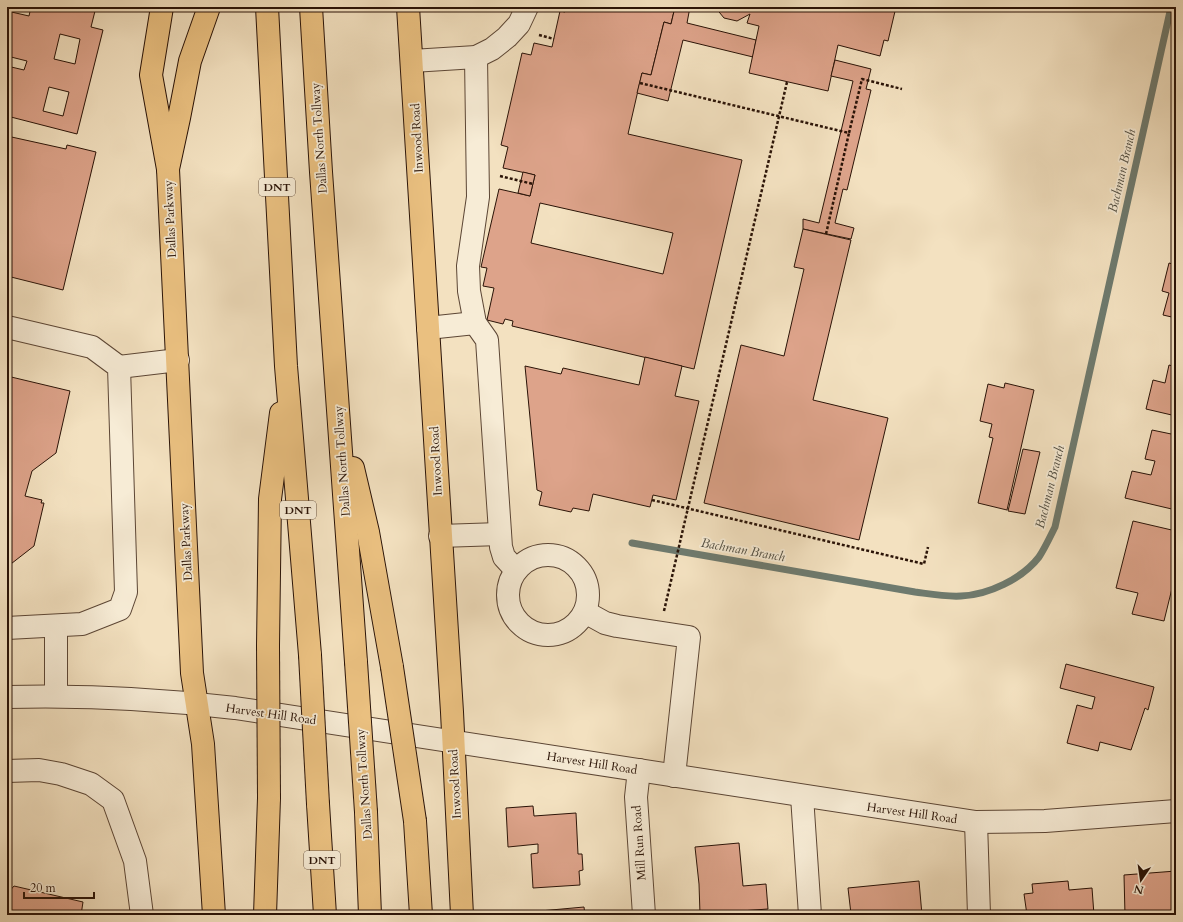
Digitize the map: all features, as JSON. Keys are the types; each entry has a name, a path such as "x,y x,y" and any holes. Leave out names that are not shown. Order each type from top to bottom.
{"main road":[{"path":"162,7 151,76 168,169"},
{"path":"168,169 190,62 209,7"},
{"name":"DNT","path":"267,7 286,366 310,654 325,915"},
{"name":"Dallas North Tollway","path":"311,7 321,172 366,812 370,915"},
{"name":"Inwood Road","path":"408,7 453,742 462,915"},
{"name":"Dallas Parkway","path":"168,169 192,673 203,744 214,915"},
{"path":"265,915 269,798 268,646 270,498 286,366"},
{"path":"338,407 368,532 392,667 415,821 421,915"}],"street":[{"path":"412,61 476,57 492,49 507,37 520,24 527,7"},
{"path":"476,57 478,197 468,266 469,291 476,323 487,340 500,534 504,557 516,570"},
{"path":"428,328 476,323"},
{"path":"7,327 92,347 119,367 178,360"},
{"path":"7,628 56,627 82,624 120,609 126,592 119,367"},
{"path":"440,536 500,534"},
{"path":"539,555 554,555 566,558 576,566 584,576 588,588 588,601 585,612 578,623 568,631 555,635 543,635 529,631 518,622 511,610 507,596 509,583 516,570 526,560 539,555"},
{"path":"585,612 605,623 617,626 689,636 674,776"},
{"path":"56,627 56,696"},
{"name":"Harvest Hill Road","path":"7,697 116,697 235,708 976,822 1044,820 1176,811"},
{"path":"7,771 39,770 61,774 91,784 113,800 135,861 142,915"},
{"name":"Mill Run Road","path":"639,770 636,797 644,915"},
{"path":"802,796 810,915"},
{"path":"976,822 979,915"}],"path":[{"path":"536,35 554,39"},
{"path":"826,234 862,78 902,89"},
{"path":"668,595 787,82"},
{"path":"640,83 849,133"},
{"path":"493,174 533,184"},
{"path":"652,500 924,564 928,546"}],"building":[{"path":"31,7 96,7 91,27 103,30 77,134 7,116 7,66 24,70 27,61 7,56 7,11 29,16","holes":["60,34 80,39 75,64 54,59","49,87 69,92 63,116 43,111"]},
{"path":"566,7 675,7 671,24 664,22 651,75 642,73 628,134 742,160 694,369 512,326 513,321 505,319 503,324 487,320 494,288 483,286 487,268 481,267 499,189 530,196 535,175 503,168 508,147 501,145 522,53 531,55 534,43 552,47 560,11 565,12","holes":["540,203 673,233 663,274 531,243"]},
{"path":"675,7 690,7 687,23 756,40 753,57 683,40 668,101 637,93 642,73 651,75 664,22 671,24"},
{"path":"715,7 896,7 888,41 884,40 880,56 838,45 828,91 749,73 759,26 747,23 750,14 737,21 724,18"},
{"path":"835,60 871,69 866,89 871,90 847,190 843,189 835,223 854,228 851,239 803,229 803,219 819,223 853,81 831,76"},
{"path":"7,136 66,149 67,145 96,152 63,290 7,276"},
{"path":"523,172 535,175 530,196 518,193"},
{"path":"803,229 851,240 813,400 888,418 859,540 704,503 741,345 784,356 804,269 794,267"},
{"path":"1169,263 1176,265 1176,318 1163,315 1169,293 1162,291"},
{"path":"645,357 682,366 675,396 699,401 676,500 653,495 650,507 593,494 589,511 573,508 571,512 539,505 542,492 537,490 525,366 561,374 563,368 639,385"},
{"path":"1169,365 1176,367 1176,416 1146,409 1153,380 1165,383"},
{"path":"7,376 70,391 56,453 32,471 25,496 42,500 41,503 44,503 34,546 7,567"},
{"path":"1005,383 1034,390 1007,510 978,503 993,438 989,437 992,424 980,421 988,384 1004,388"},
{"path":"1152,430 1176,435 1176,510 1125,498 1132,471 1151,475 1155,461 1145,459"},
{"path":"1023,449 1040,452 1025,514 1008,511"},
{"path":"1133,521 1176,531 1176,572 1164,621 1132,614 1138,593 1116,588"},
{"path":"1066,664 1154,687 1148,710 1145,708 1131,750 1100,742 1098,751 1067,743 1077,705 1092,709 1095,697 1060,688"},
{"path":"533,806 534,816 576,813 578,854 582,854 583,870 579,871 580,885 533,888 531,854 538,853 538,844 508,847 506,808"},
{"path":"739,843 743,886 766,884 768,909 700,914 699,884 695,847"},
{"path":"1176,871 1176,915 1125,915 1124,875"},
{"path":"919,881 922,915 851,914 848,888"},
{"path":"1068,881 1069,890 1092,888 1094,915 1027,915 1024,894 1033,893 1032,884"},
{"path":"14,886 83,902 81,915 7,915 7,894"},
{"path":"584,907 585,915 541,915 540,911"}],"waterway":[{"name":"Bachman Branch","path":"632,543 915,592 950,596 971,595 993,589 1014,579 1032,565 1041,554 1055,527 1171,7"}]}
